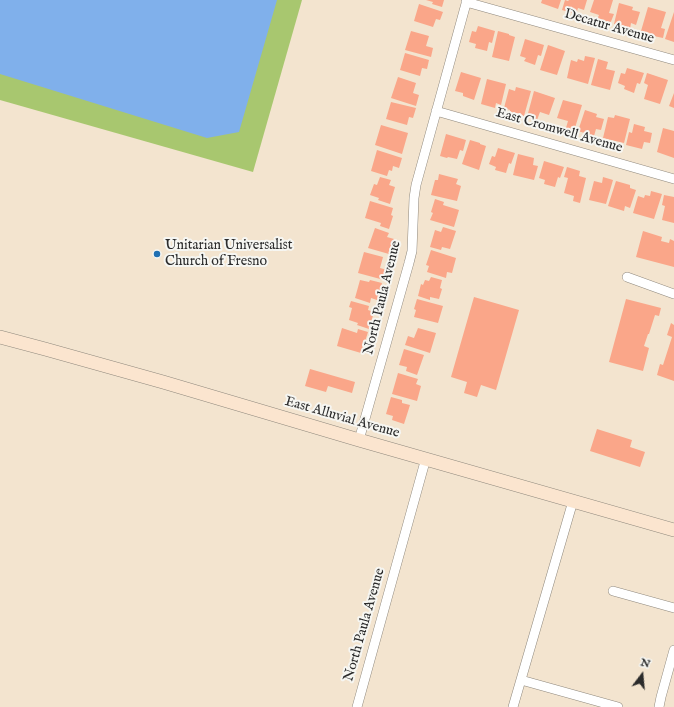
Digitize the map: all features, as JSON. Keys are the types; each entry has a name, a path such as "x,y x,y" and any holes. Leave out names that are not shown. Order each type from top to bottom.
{"street":[{"name":"Decatur Avenue","path":"467,1 674,60"},
{"name":"North Paula Avenue","path":"359,440 412,251 414,198 416,185 467,1"},
{"name":"East Cromwell Avenue","path":"436,111 674,179"},
{"path":"626,277 674,294"},
{"name":"East Alluvial Avenue","path":"0,337 148,378 674,530"},
{"name":"North Paula Avenue","path":"357,707 426,458"},
{"path":"514,707 573,501"},
{"path":"613,591 674,608"},
{"path":"659,707 664,682 674,650"},
{"path":"521,680 618,707"}],"green space":[{"path":"0,0 302,0 253,172 0,100"}],"water":[{"path":"0,0 277,0 239,132 207,138 0,74"}],"building":[{"path":"426,0 444,0 442,7 432,4 433,2"},
{"path":"542,0 561,0 558,9 541,3"},
{"path":"565,0 587,0 584,10 578,8 576,14 562,10"},
{"path":"594,0 613,0 609,13 614,14 610,24 597,20 599,15 590,12"},
{"path":"619,3 633,7 632,10 640,12 636,25 631,23 630,29 614,24"},
{"path":"419,4 443,12 440,20 436,19 433,27 414,21"},
{"path":"648,7 666,12 661,28 665,29 663,38 649,35 650,33 641,31"},
{"path":"674,12 674,42 665,39"},
{"path":"478,26 495,31 492,43 489,42 487,51 475,48 476,44 469,42 472,31 476,32"},
{"path":"411,31 429,36 426,46 433,48 431,57 405,50"},
{"path":"498,31 515,37 509,61 492,57"},
{"path":"525,39 544,45 541,56 538,55 535,65 524,61 526,58 520,56"},
{"path":"548,45 565,51 557,75 540,70"},
{"path":"405,53 429,60 427,69 422,68 420,76 400,70"},
{"path":"585,56 595,58 588,84 567,78 571,60 577,62 578,59 584,61"},
{"path":"598,59 608,62 606,69 615,71 610,90 591,85"},
{"path":"627,68 644,73 640,84 637,83 634,93 624,89 625,86 618,83 621,73 625,74"},
{"path":"461,72 481,78 474,100 463,96 463,93 455,91"},
{"path":"647,73 668,80 660,104 644,99 648,85 644,83"},
{"path":"398,77 416,83 413,93 419,95 416,106 391,98"},
{"path":"487,79 506,84 501,105 496,103 495,108 481,104"},
{"path":"516,87 531,91 524,116 510,112 510,110 504,108 509,89 515,91"},
{"path":"534,91 555,98 549,115 540,112 537,120 527,117"},
{"path":"674,93 674,108 669,106"},
{"path":"563,100 582,105 574,131 566,128 568,121 557,118"},
{"path":"391,102 416,108 413,118 409,117 407,125 386,119"},
{"path":"585,110 597,114 596,117 604,119 601,130 596,129 594,136 578,131"},
{"path":"615,115 630,119 624,143 603,138 608,117 614,118"},
{"path":"634,124 645,127 644,131 652,133 650,143 644,142 642,149 626,145 629,132 632,133"},
{"path":"381,125 408,133 402,154 375,145"},
{"path":"663,128 674,131 674,158 657,152"},
{"path":"446,134 466,140 463,151 460,150 457,159 440,156"},
{"path":"470,140 486,146 479,170 462,164"},
{"path":"498,148 515,153 511,164 509,163 506,173 495,170 496,167 489,164 492,156 495,157"},
{"path":"377,150 402,158 399,168 393,166 392,171 389,170 387,176 371,171"},
{"path":"518,154 534,158 533,165 538,166 534,180 513,175"},
{"path":"544,161 564,167 560,178 558,177 555,187 544,184 545,180 539,178"},
{"path":"567,167 580,171 579,176 586,178 580,203 573,201 574,196 564,193 568,178 564,177"},
{"path":"439,174 458,179 456,184 461,186 457,201 431,195 435,180 438,180"},
{"path":"380,177 391,180 389,185 395,187 390,204 378,200 379,198 370,195 374,184 377,185"},
{"path":"603,177 613,180 606,204 589,200 594,181 602,183"},
{"path":"616,181 630,185 630,188 636,190 630,208 625,206 624,211 608,206"},
{"path":"651,191 662,194 654,219 633,213 638,196 644,198 645,195 650,196"},
{"path":"664,195 674,197 674,223 662,220 665,206 662,205"},
{"path":"435,199 444,202 443,205 459,210 454,227 430,220 433,213 431,212"},
{"path":"370,201 393,208 391,215 393,216 389,229 380,226 381,223 365,218"},
{"path":"443,227 456,231 450,249 442,247 441,250 430,247 435,230 441,232"},
{"path":"375,228 389,233 387,237 394,239 389,254 368,248"},
{"path":"643,231 662,237 661,241 669,243 670,239 674,241 674,267 636,257"},
{"path":"431,250 456,258 452,273 447,272 446,278 427,272 429,266 426,265"},
{"path":"364,252 383,257 380,268 387,270 384,280 358,273"},
{"path":"431,277 442,280 440,288 442,289 439,299 430,297 430,300 418,296 421,284 423,285 425,280 429,281"},
{"path":"360,280 369,282 370,280 382,283 377,300 371,298 370,303 355,298"},
{"path":"474,297 519,310 496,390 481,385 477,397 464,393 467,382 451,377"},
{"path":"417,299 443,306 438,323 414,317 416,310 414,309"},
{"path":"626,299 661,308 659,316 655,315 644,346 649,348 643,371 609,362"},
{"path":"351,301 369,306 368,310 374,312 369,329 357,325 358,323 349,320 352,308 349,307"},
{"path":"671,323 674,325 674,381 657,375 660,364 663,365 672,337 667,335"},
{"path":"342,328 357,333 358,329 368,332 361,353 337,346"},
{"path":"418,328 436,333 430,353 405,345 408,336 414,338"},
{"path":"404,349 424,355 417,375 406,371 407,367 399,365"},
{"path":"310,369 355,382 352,393 328,386 326,392 305,386"},
{"path":"398,373 418,379 416,384 421,386 417,401 392,394"},
{"path":"391,397 402,400 402,403 410,405 404,424 392,420 393,416 386,414"},
{"path":"597,429 632,440 630,447 645,452 640,467 590,451"}],"place":[{"name":"Unitarian Universalist Church of Fresno","path":"157,254"}]}
